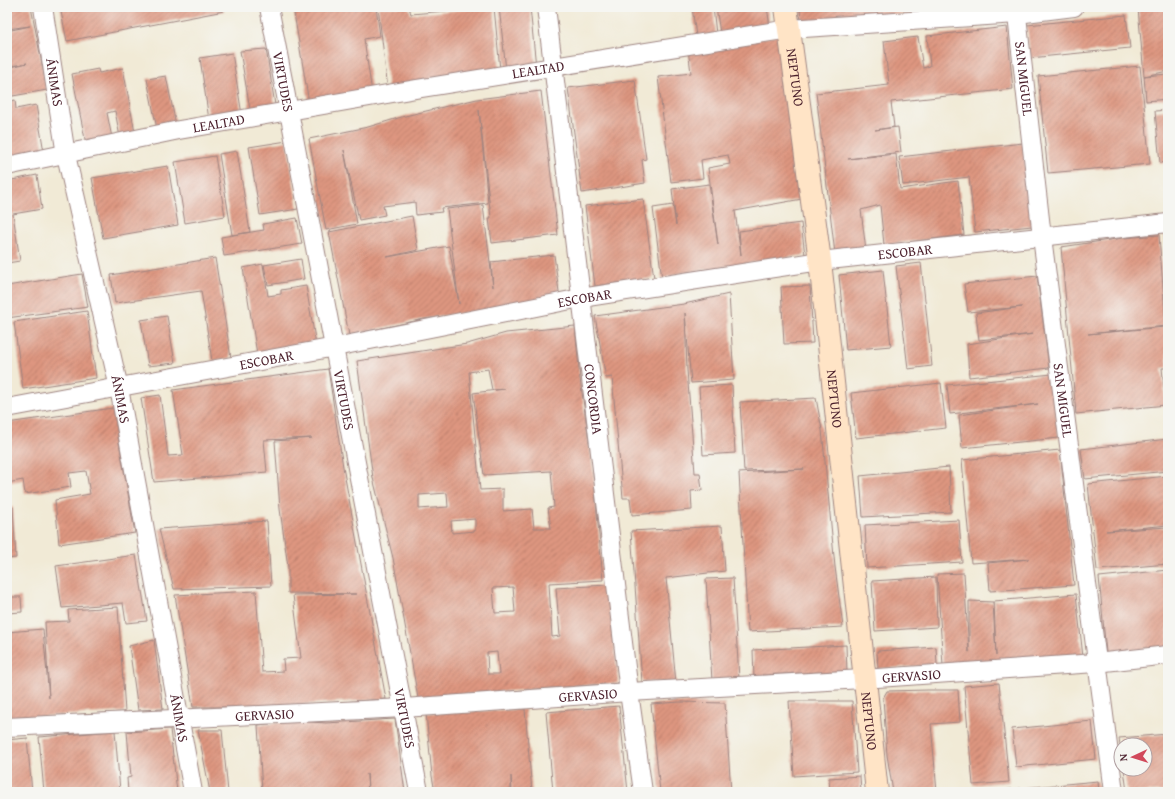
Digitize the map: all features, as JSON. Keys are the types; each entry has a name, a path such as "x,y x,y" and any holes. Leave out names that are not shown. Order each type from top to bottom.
{"street":[{"name":"ÁNIMAS","path":"43,7 66,155 119,388 192,792"},
{"name":"VIRTUDES","path":"269,7 419,792"},
{"name":"CONCORDIA","path":"546,7 552,67 629,692 643,792"},
{"name":"NEPTUNO","path":"786,7 820,261 863,679 877,792"},
{"name":"LEALTAD","path":"7,166 66,155 179,130 552,67 602,61 789,29 1074,7"},
{"name":"SAN MIGUEL","path":"1016,11 1042,237 1114,792"},
{"name":"ESCOBAR","path":"7,408 335,347 581,298 820,261 1168,224"},
{"name":"GERVASIO","path":"7,727 179,720 404,708 629,692 863,679 1096,662 1168,655"}],"building":[{"path":"7,7 31,7 47,90 7,97 7,68 27,63 7,67 7,31 30,26 7,29"},
{"path":"60,7 223,7 224,11 67,41"},
{"path":"293,7 376,7 380,36 364,39 372,93 309,103"},
{"path":"378,7 409,7 411,14 494,7 500,70 440,76 388,89"},
{"path":"499,7 530,7 536,67 506,70"},
{"path":"692,7 713,7 716,34 696,36"},
{"path":"716,7 767,7 770,27 720,33"},
{"path":"800,7 980,7 980,8 801,23"},
{"path":"1168,7 1168,71 1144,76 1138,8"},
{"path":"1126,15 1130,48 1030,58 1027,25"},
{"path":"1007,27 1013,89 891,102 894,127 875,130 898,127 901,152 848,159 896,154 900,189 958,181 964,235 884,245 880,205 861,210 866,251 835,254 816,93 889,85 884,41 918,37 923,68 930,66 927,36"},
{"path":"780,35 802,199 735,211 741,255 739,231 801,223 805,255 682,273 662,279 653,208 673,205 676,225 672,189 709,184 718,245 708,168 730,164 728,155 701,160 703,178 671,182 658,77 691,73 688,49"},
{"path":"266,49 276,111 251,115 240,51"},
{"path":"232,53 242,115 209,120 200,58"},
{"path":"1140,66 1150,164 1048,173 1038,76"},
{"path":"123,68 135,133 120,137 115,111 107,113 113,143 87,149 72,74 98,69 99,73"},
{"path":"1168,74 1168,99 1146,101 1144,76"},
{"path":"166,76 176,125 157,129 147,79"},
{"path":"635,80 646,159 642,160 645,183 582,193 568,88"},
{"path":"541,91 558,235 492,243 489,218 491,218 479,110 488,203 441,208 442,212 416,215 415,202 383,206 385,215 359,220 344,150 357,224 326,230 309,139 368,127 405,116 477,99"},
{"path":"15,100 16,109 36,105 44,152 7,159 7,102"},
{"path":"1168,110 1168,162 1160,163 1155,111"},
{"path":"287,141 298,209 260,215 249,147"},
{"path":"1023,143 1032,226 975,232 969,177 903,185 899,157"},
{"path":"237,151 250,232 232,235 219,154"},
{"path":"215,156 225,216 185,223 175,162"},
{"path":"168,166 178,225 103,238 92,178"},
{"path":"37,175 42,209 13,214 20,261 7,263 7,181"},
{"path":"643,199 654,278 595,286 585,206"},
{"path":"483,205 493,287 491,262 554,255 560,299 424,319 349,335 329,232 412,216 418,250 387,257 449,246 459,304 447,209"},
{"path":"297,218 302,244 224,256 221,237 264,230 263,224"},
{"path":"1164,229 1168,229 1168,265 1167,265"},
{"path":"1159,235 1166,326 1088,334 1165,327 1168,368 1162,368 1166,405 1076,414 1061,247 1123,238"},
{"path":"215,258 231,358 212,361 201,291 115,303 111,275"},
{"path":"301,259 304,279 268,285 264,265"},
{"path":"921,263 932,366 908,369 896,266"},
{"path":"263,264 268,296 281,294 281,290 306,286 316,345 257,354 243,268"},
{"path":"883,270 891,346 846,350 839,275"},
{"path":"82,274 88,307 7,318 7,286"},
{"path":"1037,276 1049,368 969,377 967,344 1033,334 979,340 976,313 1022,307 968,312 964,284"},
{"path":"810,286 813,343 784,344 781,287"},
{"path":"729,294 734,380 691,383 685,313 687,370 695,473 700,473 702,490 691,491 692,510 632,515 630,498 623,498 612,377 606,378 595,316 684,304"},
{"path":"87,311 96,378 23,389 14,322"},
{"path":"167,316 175,363 148,366 141,320"},
{"path":"575,326 580,379 593,468 603,580 549,583 552,637 560,636 556,588 607,585 619,683 418,698 393,558 373,478 357,361 467,344 506,333","holes":["488,369 492,390 505,389 473,393 484,475 551,471 554,507 548,508 551,528 534,528 532,509 503,511 503,489 480,490 469,372","447,493 448,507 419,509 419,495","475,519 475,531 452,533 451,521","513,587 515,612 495,613 493,588","497,652 499,674 488,674 487,653"]},
{"path":"328,369 343,467 386,699 265,707 193,707 175,595 256,591 262,672 284,671 283,659 301,658 293,595 356,594 288,593 288,567 280,509 275,441 312,438 264,440 267,472 154,482 141,398 160,395 168,456 183,455 173,390"},
{"path":"1052,374 1059,438 962,448 959,415 1038,404 950,414 947,385"},
{"path":"941,383 946,428 856,438 851,393"},
{"path":"732,385 735,453 703,455 699,387"},
{"path":"816,398 822,430 835,567 843,627 748,632 739,473 804,469 744,471 740,402"},
{"path":"113,408 135,533 59,544 55,500 90,494 86,471 69,473 71,487 25,494 23,480 7,483 7,423"},
{"path":"1168,439 1168,471 1085,479 1081,449"},
{"path":"1060,450 1074,585 990,591 988,563 1029,559 971,563 962,460"},
{"path":"949,467 951,512 863,517 860,476"},
{"path":"1168,476 1168,525 1106,531 1168,527 1168,564 1097,570 1088,484"},
{"path":"7,507 13,507 16,558 7,559"},
{"path":"959,520 962,562 867,568 865,525"},
{"path":"267,521 271,586 174,589 159,529"},
{"path":"722,526 725,571 666,578 676,683 642,682 631,531"},
{"path":"136,555 147,621 126,623 123,603 62,608 56,566"},
{"path":"1168,570 1168,647 1106,653 1099,577"},
{"path":"964,573 969,652 969,601 993,602 996,656 994,601 1076,594 1083,657 943,666 937,574"},
{"path":"936,577 937,627 875,631 872,581"},
{"path":"733,578 739,679 712,681 706,579"},
{"path":"7,597 21,597 22,612 7,613"},
{"path":"118,607 125,712 7,718 7,632 43,629 49,698 45,622 69,621 68,610"},
{"path":"154,640 163,709 138,710 129,646"},
{"path":"846,645 847,673 754,679 753,650"},
{"path":"936,647 937,665 878,669 877,651"},
{"path":"999,683 1009,782 973,785 964,686"},
{"path":"958,690 960,722 931,724 937,792 893,792 887,755 883,698 887,691"},
{"path":"789,701 852,701 857,772 794,776"},
{"path":"680,702 725,703 731,792 660,792 651,704"},
{"path":"619,706 628,792 553,792 546,712"},
{"path":"525,709 532,792 512,792 511,776 511,792 435,792 426,713"},
{"path":"395,719 405,792 262,792 258,725 294,721 326,723"},
{"path":"1092,721 1096,759 1016,767 1012,729"},
{"path":"170,729 177,792 128,792 127,778 131,777 127,732"},
{"path":"198,730 222,730 228,792 210,792"},
{"path":"115,731 120,791 44,792 39,737"},
{"path":"1168,734 1168,792 1127,792 1125,777 1153,777 1153,737 1131,737"},
{"path":"27,738 32,792 7,792 7,740"},
{"path":"860,776 861,792 830,792 829,778"},
{"path":"1098,781 1099,792 990,791"}]}
